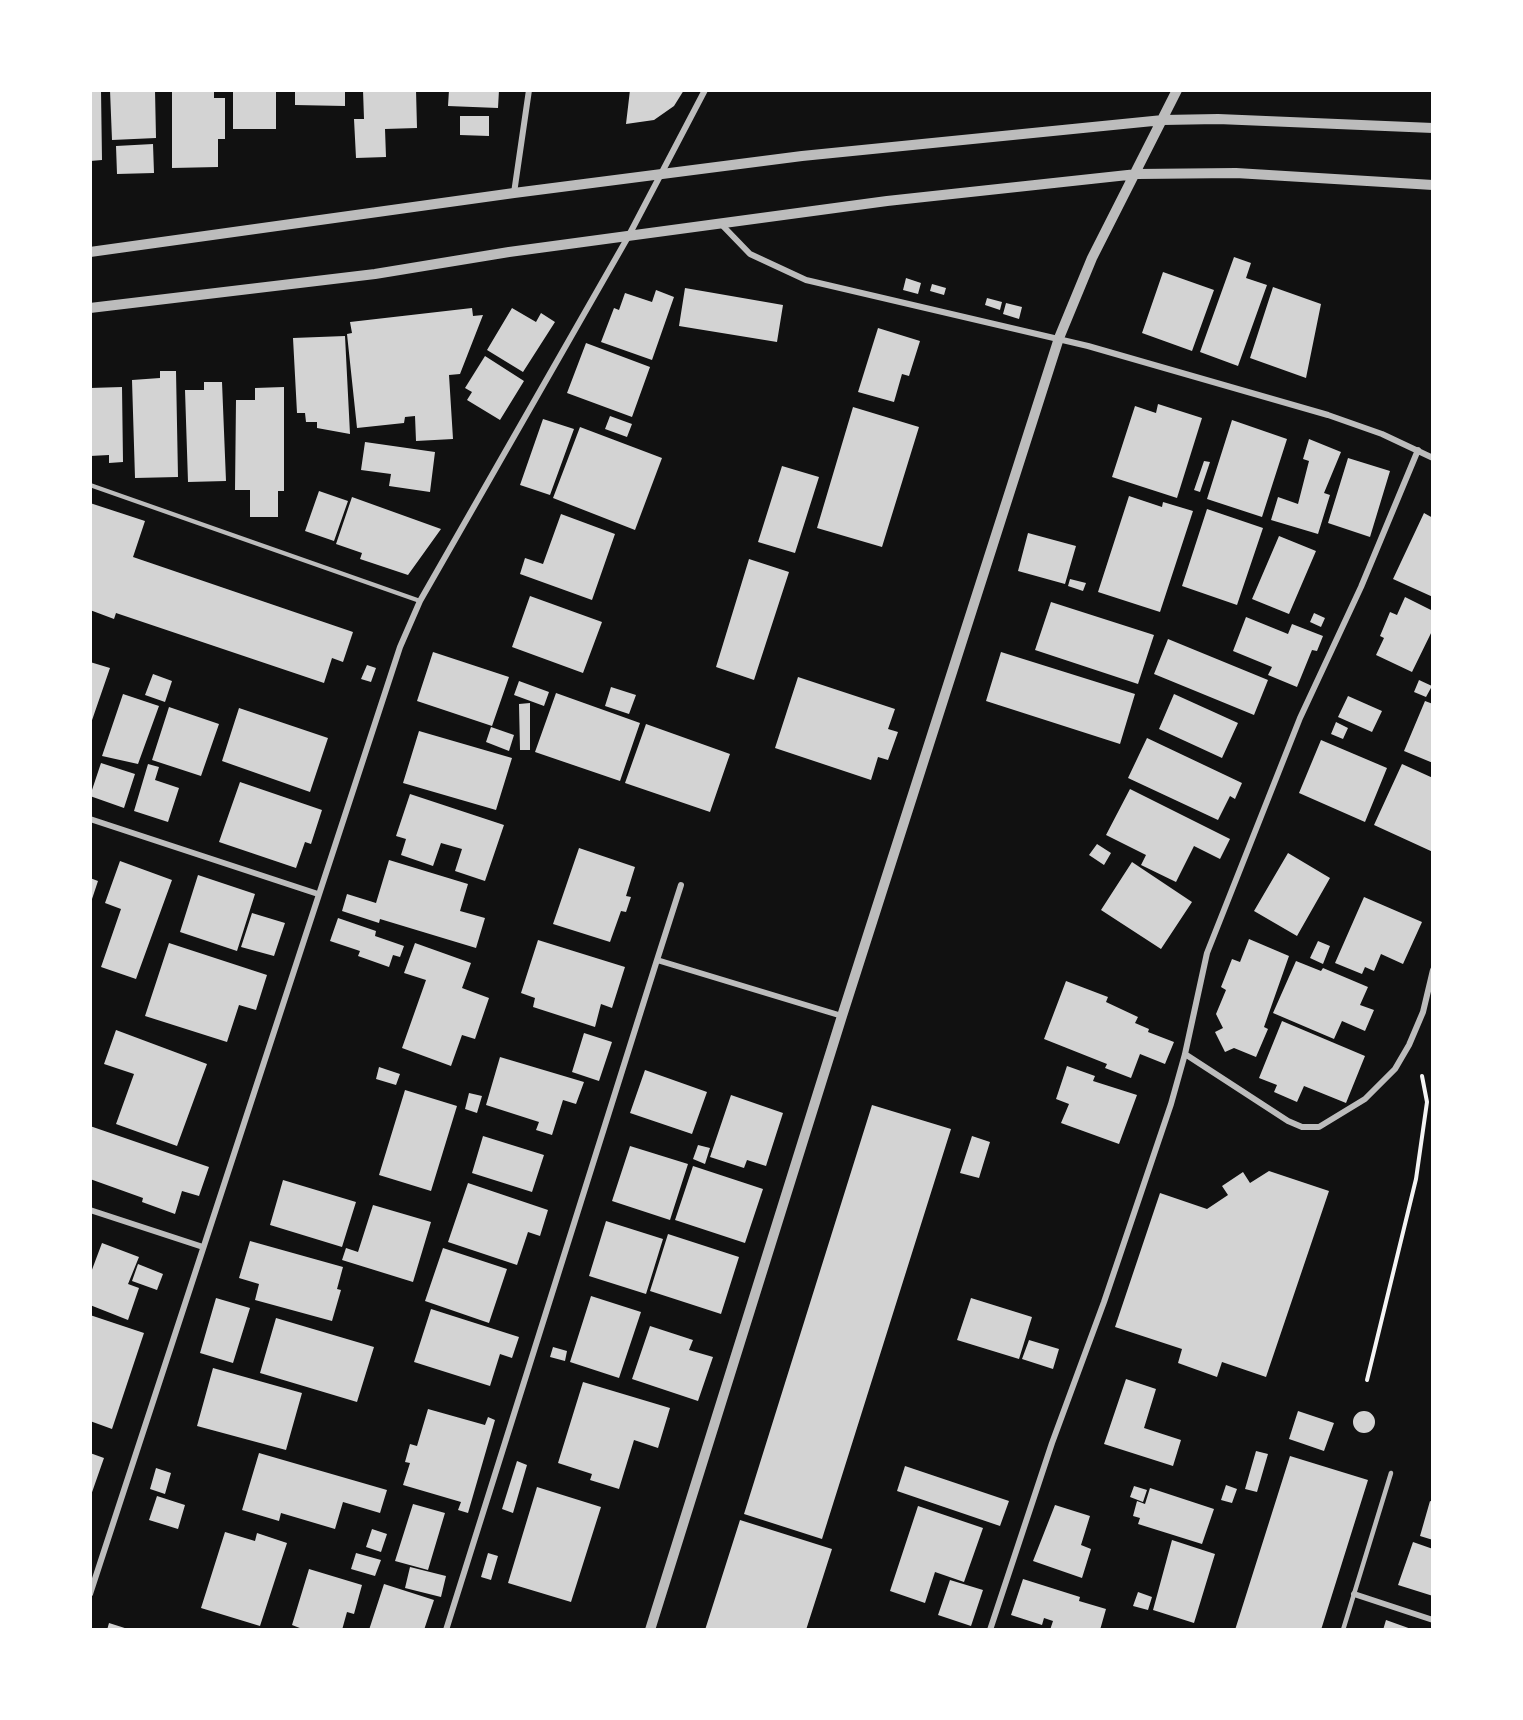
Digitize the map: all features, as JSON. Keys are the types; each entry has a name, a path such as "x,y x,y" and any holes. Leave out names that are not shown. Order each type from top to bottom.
{"street":[{"path":"514,193 529,90"},
{"path":"90,1594 386,683 420,601 628,237 705,90"},
{"path":"650,1630 842,1016 1059,338 1092,258 1137,174 1177,90"},
{"path":"90,252 662,174 908,144 1163,120 1218,119 1433,128"},
{"path":"90,308 364,275 509,252 887,201 1137,174 1236,173 1433,185"},
{"path":"722,225 750,254 806,280 1059,338 1328,415 1382,434 1433,458"},
{"path":"990,1630 1052,1443 1104,1302 1171,1104 1185,1054 1206,952 1300,718 1361,587 1418,450"},
{"path":"90,819 318,894"},
{"path":"446,1630 681,885"},
{"path":"657,960 842,1016"},
{"path":"1185,1054 1288,1121 1302,1127 1319,1127 1365,1099 1379,1087 1409,1045 1423,1012 1433,970"},
{"path":"90,1210 203,1247"},
{"path":"1354,1594 1433,1620"}],"lane":[{"path":"90,485 420,601"},
{"path":"1343,1630 1391,1473"}],"path":[{"path":"1367,1380 1416,1179 1427,1102 1424,1081 1409,1045"}],"building":[{"path":"90,90 101,90 102,160 90,161"},
{"path":"110,90 155,90 156,138 112,140"},
{"path":"172,90 214,90 214,98 225,98 225,139 218,139 218,167 172,168"},
{"path":"233,90 276,90 276,129 233,129"},
{"path":"295,90 345,90 345,106 295,105"},
{"path":"363,90 416,90 417,128 385,129 386,157 356,158 354,119 364,119"},
{"path":"449,90 499,90 498,108 448,106"},
{"path":"630,90 684,90 674,106 654,120 626,124"},
{"path":"460,116 489,116 489,136 460,135"},
{"path":"153,144 154,173 117,174 116,146"},
{"path":"1234,257 1251,263 1246,278 1267,285 1238,366 1200,352"},
{"path":"1163,272 1214,290 1192,351 1142,333"},
{"path":"906,278 921,283 918,294 903,290"},
{"path":"932,284 946,288 944,295 930,291"},
{"path":"1273,287 1321,304 1306,378 1250,358"},
{"path":"685,288 783,305 777,342 679,326"},
{"path":"656,290 674,297 652,360 601,342 614,308 619,310 625,293 652,302"},
{"path":"987,298 1002,302 1000,310 985,305"},
{"path":"1006,303 1022,307 1019,319 1003,314"},
{"path":"472,308 473,316 483,315 460,374 449,375 453,439 416,441 415,416 405,417 404,423 357,428 347,334 352,333 350,322"},
{"path":"512,308 536,322 541,313 555,322 523,372 487,350"},
{"path":"878,328 920,341 909,376 902,374 894,402 858,392"},
{"path":"345,336 350,434 317,428 317,422 306,422 305,413 297,413 293,338"},
{"path":"586,343 650,367 632,417 567,393"},
{"path":"485,356 524,381 500,420 467,400 472,392 465,388"},
{"path":"160,371 176,371 178,477 135,478 132,380 160,378"},
{"path":"204,382 222,382 226,481 188,482 185,390 204,390"},
{"path":"122,387 123,462 109,463 109,455 90,456 90,388"},
{"path":"284,387 284,491 278,491 278,517 250,517 250,490 235,490 236,400 255,400 255,388"},
{"path":"1158,404 1202,418 1177,498 1112,477 1135,406 1156,413"},
{"path":"853,407 919,427 882,547 817,528"},
{"path":"610,416 632,424 627,437 605,429"},
{"path":"543,419 574,429 550,495 520,485"},
{"path":"1232,420 1287,439 1262,517 1207,499"},
{"path":"580,427 662,458 635,530 553,498"},
{"path":"1309,439 1341,452 1324,493 1330,495 1318,534 1271,520 1278,497 1298,504 1309,461 1303,459"},
{"path":"365,442 435,452 430,492 389,486 391,474 361,470"},
{"path":"1348,458 1390,471 1370,537 1328,523"},
{"path":"1204,461 1210,462 1200,492 1194,490"},
{"path":"782,466 819,477 795,553 758,542"},
{"path":"319,491 348,501 334,541 305,531"},
{"path":"1129,496 1162,507 1163,502 1193,511 1160,612 1098,592"},
{"path":"352,497 441,529 408,575 360,559 362,553 336,544"},
{"path":"90,503 145,521 133,557 353,632 343,662 332,658 324,683 116,613 114,619 90,610"},
{"path":"1207,509 1263,528 1237,605 1182,586"},
{"path":"1424,513 1433,518 1433,597 1393,579"},
{"path":"561,514 615,534 592,600 520,574 525,558 543,564"},
{"path":"1028,533 1076,546 1065,584 1018,571"},
{"path":"1279,536 1316,551 1289,614 1252,599"},
{"path":"749,559 789,572 754,680 716,667"},
{"path":"1070,579 1086,583 1083,591 1068,586"},
{"path":"530,596 602,622 583,673 512,647"},
{"path":"1405,597 1433,611 1433,629 1412,672 1376,655 1384,638 1380,636 1390,612 1397,615"},
{"path":"1051,602 1154,635 1138,684 1035,650"},
{"path":"1314,613 1325,618 1321,627 1310,622"},
{"path":"1246,617 1288,634 1292,624 1323,636 1317,651 1312,650 1297,687 1268,675 1272,667 1233,651"},
{"path":"1168,639 1268,680 1254,715 1154,674"},
{"path":"433,652 509,677 492,726 417,701"},
{"path":"1001,652 1135,694 1120,744 986,701"},
{"path":"90,662 110,668 90,726"},
{"path":"367,665 376,668 371,682 361,679"},
{"path":"153,674 172,681 165,702 145,695"},
{"path":"798,677 895,709 888,729 898,732 888,760 878,757 871,780 775,748"},
{"path":"1419,680 1432,686 1426,697 1414,692"},
{"path":"519,681 549,692 544,706 514,695"},
{"path":"611,687 636,695 629,714 605,706"},
{"path":"556,693 640,723 620,781 535,752"},
{"path":"123,694 159,706 138,764 102,756"},
{"path":"1174,694 1238,723 1222,758 1159,729"},
{"path":"1348,696 1382,711 1372,732 1338,717"},
{"path":"1425,701 1433,704 1433,763 1404,751"},
{"path":"530,703 530,750 520,750 519,704"},
{"path":"169,707 219,724 201,776 152,760"},
{"path":"239,708 328,738 310,792 222,761"},
{"path":"1336,722 1348,728 1343,739 1331,734"},
{"path":"646,724 730,754 710,812 625,783"},
{"path":"491,727 514,735 509,751 486,742"},
{"path":"419,731 512,758 496,810 403,783"},
{"path":"1147,738 1242,783 1235,799 1230,796 1218,820 1128,778"},
{"path":"1321,740 1387,768 1365,822 1299,793"},
{"path":"101,763 135,774 124,808 90,796"},
{"path":"148,764 159,767 155,780 179,788 168,822 134,811"},
{"path":"1402,764 1433,778 1433,852 1374,825"},
{"path":"240,782 322,810 311,844 305,842 296,868 219,842"},
{"path":"1130,789 1230,839 1220,859 1194,846 1176,882 1141,865 1146,855 1106,835"},
{"path":"410,794 504,825 485,881 455,871 462,849 441,843 433,866 401,855 406,839 396,836"},
{"path":"1097,844 1111,853 1104,865 1089,855"},
{"path":"579,848 635,867 626,896 631,897 626,912 621,911 610,942 553,924"},
{"path":"1288,853 1330,878 1297,936 1254,911"},
{"path":"389,860 468,884 460,911 485,918 476,948 380,919 379,923 342,911 347,894 376,903"},
{"path":"120,861 172,880 136,979 101,967 121,909 105,903"},
{"path":"1132,862 1192,902 1161,949 1101,910"},
{"path":"198,875 255,894 237,951 180,932"},
{"path":"90,878 98,881 90,905"},
{"path":"1364,897 1422,922 1403,964 1381,954 1374,971 1365,967 1362,974 1335,963"},
{"path":"252,913 285,923 274,956 241,947"},
{"path":"338,918 376,931 375,936 404,946 400,957 393,955 389,967 358,956 360,951 330,941"},
{"path":"1249,939 1289,956 1264,1027 1268,1029 1256,1057 1234,1048 1225,1052 1215,1032 1223,1028 1216,1014 1226,990 1221,987 1232,959 1240,962"},
{"path":"538,940 625,967 612,1008 601,1004 595,1027 533,1007 535,998 521,993"},
{"path":"1318,941 1330,946 1323,964 1310,958"},
{"path":"169,943 267,975 256,1010 239,1005 227,1042 145,1016"},
{"path":"415,943 471,963 462,988 489,998 475,1039 462,1035 451,1066 402,1048 426,980 404,973"},
{"path":"1296,961 1321,971 1323,968 1368,987 1360,1005 1374,1010 1365,1031 1342,1021 1334,1039 1273,1013"},
{"path":"1066,981 1108,997 1106,1002 1138,1017 1135,1023 1149,1029 1148,1032 1174,1042 1165,1064 1140,1054 1131,1078 1105,1068 1107,1064 1044,1039"},
{"path":"1282,1021 1365,1056 1346,1103 1304,1086 1297,1102 1274,1092 1277,1085 1259,1078"},
{"path":"116,1030 207,1064 177,1146 116,1124 134,1074 104,1064"},
{"path":"584,1033 612,1042 599,1081 572,1072"},
{"path":"500,1057 584,1082 576,1104 563,1100 552,1135 536,1130 539,1122 486,1105"},
{"path":"1067,1066 1095,1076 1093,1081 1137,1095 1119,1144 1061,1123 1069,1104 1056,1099"},
{"path":"379,1067 400,1074 396,1085 376,1079"},
{"path":"645,1070 707,1092 692,1134 630,1113"},
{"path":"405,1090 457,1106 431,1191 379,1175"},
{"path":"469,1093 482,1096 477,1113 465,1109"},
{"path":"731,1095 783,1113 766,1166 747,1160 744,1168 710,1157"},
{"path":"872,1105 951,1129 822,1539 744,1514"},
{"path":"90,1126 209,1167 199,1196 182,1191 175,1214 142,1202 143,1198 90,1179"},
{"path":"483,1136 544,1155 532,1192 472,1173"},
{"path":"972,1136 990,1142 979,1178 960,1173"},
{"path":"698,1145 710,1148 705,1164 693,1159"},
{"path":"630,1146 688,1164 670,1220 612,1201"},
{"path":"693,1166 763,1189 745,1243 675,1220"},
{"path":"1269,1171 1329,1191 1266,1377 1222,1362 1217,1377 1178,1363 1182,1349 1115,1327 1160,1193 1207,1209 1228,1195 1222,1186 1243,1172 1250,1183"},
{"path":"283,1180 356,1202 342,1247 270,1225"},
{"path":"468,1183 548,1210 540,1236 528,1232 517,1265 448,1242"},
{"path":"373,1205 431,1222 413,1282 342,1260 346,1248 358,1252"},
{"path":"606,1221 663,1239 646,1294 589,1276"},
{"path":"668,1234 739,1257 721,1314 650,1291"},
{"path":"250,1241 343,1267 337,1289 341,1290 332,1321 255,1300 259,1284 239,1278"},
{"path":"102,1243 139,1257 128,1284 139,1288 128,1320 90,1305 90,1275"},
{"path":"443,1248 507,1269 489,1323 425,1301"},
{"path":"138,1264 163,1274 157,1290 132,1281"},
{"path":"591,1296 641,1312 619,1378 570,1362"},
{"path":"216,1298 250,1308 233,1363 200,1353"},
{"path":"971,1298 1032,1317 1019,1359 957,1340"},
{"path":"431,1309 519,1337 512,1358 500,1354 490,1386 414,1362"},
{"path":"90,1315 144,1333 112,1429 90,1421"},
{"path":"276,1318 374,1347 357,1402 260,1373"},
{"path":"650,1326 693,1340 689,1350 713,1357 698,1401 632,1379"},
{"path":"1029,1340 1059,1349 1053,1369 1022,1359"},
{"path":"553,1347 567,1351 565,1361 550,1357"},
{"path":"213,1368 302,1393 286,1450 197,1426"},
{"path":"1126,1379 1156,1389 1144,1428 1181,1440 1173,1466 1104,1444"},
{"path":"583,1382 670,1408 658,1448 634,1440 619,1489 590,1480 592,1474 558,1463"},
{"path":"428,1409 485,1425 488,1417 495,1420 468,1513 458,1510 461,1502 403,1485 410,1463 405,1462 410,1444 417,1446"},
{"path":"1298,1411 1334,1423 1324,1451 1289,1439"},
{"path":"1364,1411 1372,1414 1375,1422 1372,1430 1364,1433 1356,1430 1353,1422 1356,1414"},
{"path":"1256,1451 1268,1454 1257,1492 1245,1489"},
{"path":"90,1453 104,1458 90,1498"},
{"path":"259,1453 387,1490 380,1513 343,1502 335,1529 281,1513 279,1521 242,1510"},
{"path":"1290,1456 1368,1480 1321,1630 1235,1630"},
{"path":"517,1461 527,1465 513,1513 502,1509"},
{"path":"905,1466 1009,1501 1000,1526 897,1491"},
{"path":"156,1468 171,1473 165,1494 150,1489"},
{"path":"1226,1485 1237,1489 1232,1503 1221,1500"},
{"path":"1134,1486 1147,1490 1143,1502 1130,1497"},
{"path":"537,1487 601,1507 571,1602 508,1583"},
{"path":"1150,1488 1214,1509 1202,1544 1138,1524 1140,1518 1133,1516 1137,1501 1145,1504"},
{"path":"157,1496 185,1505 178,1529 149,1520"},
{"path":"1430,1501 1433,1502 1433,1540 1420,1536"},
{"path":"413,1504 445,1513 428,1570 395,1561"},
{"path":"1055,1505 1090,1516 1081,1545 1091,1549 1082,1578 1033,1561"},
{"path":"918,1506 983,1528 964,1582 935,1572 925,1603 890,1591"},
{"path":"740,1520 832,1549 806,1630 705,1630"},
{"path":"372,1529 387,1534 381,1552 366,1547"},
{"path":"225,1532 255,1541 257,1533 287,1543 260,1626 201,1608"},
{"path":"1172,1540 1215,1554 1194,1623 1153,1610"},
{"path":"1413,1542 1433,1549 1433,1596 1398,1585"},
{"path":"356,1553 381,1560 375,1576 351,1569"},
{"path":"488,1553 498,1556 491,1580 481,1577"},
{"path":"410,1567 446,1576 441,1597 405,1588"},
{"path":"309,1569 362,1585 354,1614 347,1612 342,1630 305,1630 292,1625"},
{"path":"1023,1579 1080,1597 1079,1601 1106,1609 1100,1630 1050,1630 1053,1621 1044,1618 1042,1625 1011,1615"},
{"path":"950,1580 983,1590 971,1626 938,1615"},
{"path":"384,1584 434,1600 424,1630 369,1630"},
{"path":"1138,1592 1152,1597 1148,1610 1133,1606"},
{"path":"1386,1620 1414,1630 1383,1630"},
{"path":"109,1623 131,1630 107,1630"}]}
